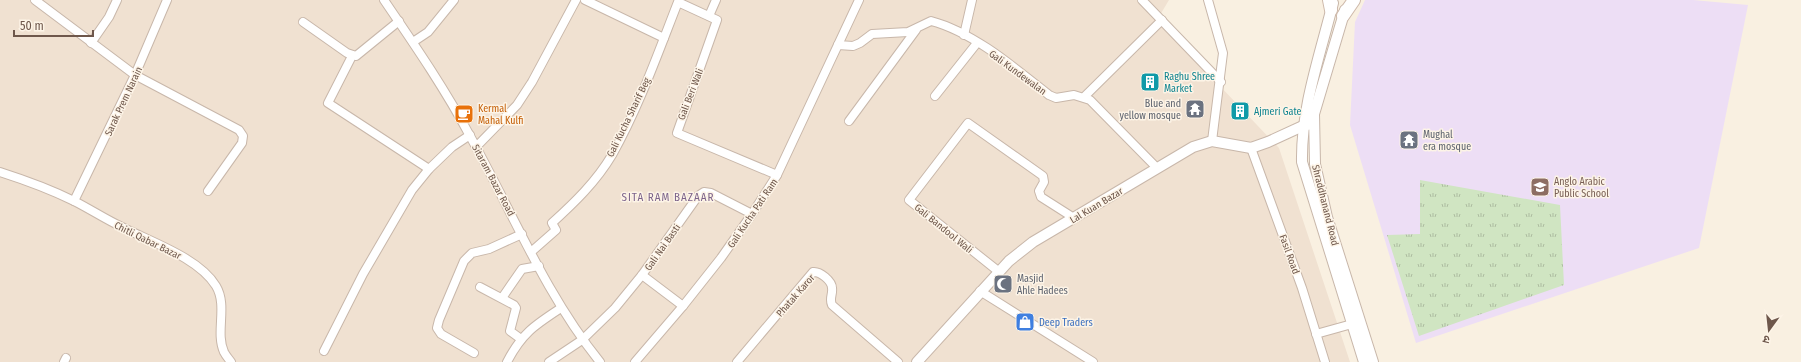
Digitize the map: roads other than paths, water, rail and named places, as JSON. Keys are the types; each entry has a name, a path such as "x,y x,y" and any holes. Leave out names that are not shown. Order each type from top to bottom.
{"main road":[{"path":"1343,16 1354,0"}],"street":[{"path":"35,0 136,75 239,130 243,136 242,143 208,192"},
{"path":"91,42 109,17 117,0"},
{"name":"Sarak Prem Narain","path":"74,201 136,75 166,0"},
{"name":"Sitaram Bazar Road","path":"384,0 413,42 470,135 561,308 582,340 600,362"},
{"path":"413,42 428,32 454,0"},
{"path":"476,147 517,105 532,82 576,0"},
{"path":"585,0 664,38"},
{"path":"709,16 716,0"},
{"name":"Gali Kucha Pati Ram","path":"635,362 683,306 752,214 777,175 859,0"},
{"path":"964,35 972,0"},
{"path":"1142,0 1221,82"},
{"path":"1208,0 1223,53 1221,82 1212,141"},
{"name":"Shraddhanand Road","path":"1348,0 1314,114 1302,146 1302,162 1364,362"},
{"name":"Gali Kucha Sharif Beg","path":"531,252 556,230 552,223 582,195 611,156 634,108 664,38 677,1 717,20"},
{"name":"Shraddhanand Road","path":"1331,3 1306,112 1310,125 1315,164 1327,217 1373,362"},
{"name":"Gali Beri Wali","path":"717,20 676,129 676,133 777,175"},
{"path":"1157,168 1090,100 1084,97 1162,20"},
{"path":"303,22 352,56 359,55 399,21"},
{"name":"Gali Kundewalan","path":"838,45 853,46 860,43 872,34 908,32 916,30 924,23 931,21 964,35 977,43 1004,60 1049,95 1056,98 1074,95 1084,97"},
{"path":"849,121 916,30"},
{"path":"935,96 977,43"},
{"path":"352,56 328,103 429,169"},
{"name":"Gali Bandool Wali","path":"998,271 909,200 968,123 1043,176 1044,182 1039,191 1041,197 1074,218"},
{"path":"1251,148 1310,125"},
{"path":"324,351 354,292 400,210 429,169 452,147 470,135"},
{"name":"Lal Kuan Bazar","path":"917,362 998,271 1033,242 1193,147 1212,141 1251,148"},
{"name":"Fasil Road","path":"1251,148 1302,288 1325,362"},
{"name":"Chitli Qabar Bazar","path":"0,172 30,182 74,201 111,222 188,260 208,275 217,288 222,309 221,338 224,352 231,362"},
{"name":"Gali Nai Basti","path":"549,362 582,340 615,308 642,275 698,196 704,192 712,193 752,214"},
{"path":"474,353 441,334 437,328 439,320 464,261 472,253 489,249 522,234"},
{"path":"502,298 522,270 539,266"},
{"name":"Phatak Karor","path":"738,362 813,272 820,273 831,285 830,301 832,304 898,362"},
{"path":"642,275 683,306"},
{"path":"480,287 512,303 516,308 510,331 521,339"},
{"path":"980,291 1093,362"},
{"path":"507,362 521,339 530,328 561,308"},
{"path":"1316,334 1352,324"}],"place":[{"name":"Raghu Shree Market","path":"1150,82"},
{"name":"Blue and yellow mosque","path":"1195,109"},
{"name":"Ajmeri Gate","path":"1240,111"},
{"name":"Kermal Mahal Kulfi","path":"464,114"},
{"name":"Mughal era mosque","path":"1409,140"},
{"name":"Anglo Arabic Public School","path":"1540,187"},
{"name":"Masjid Ahle Hadees","path":"1003,284"},
{"name":"Deep Traders","path":"1025,322"}],"district":[{"name":"SITA RAM BAZAAR","path":"668,197"}]}
